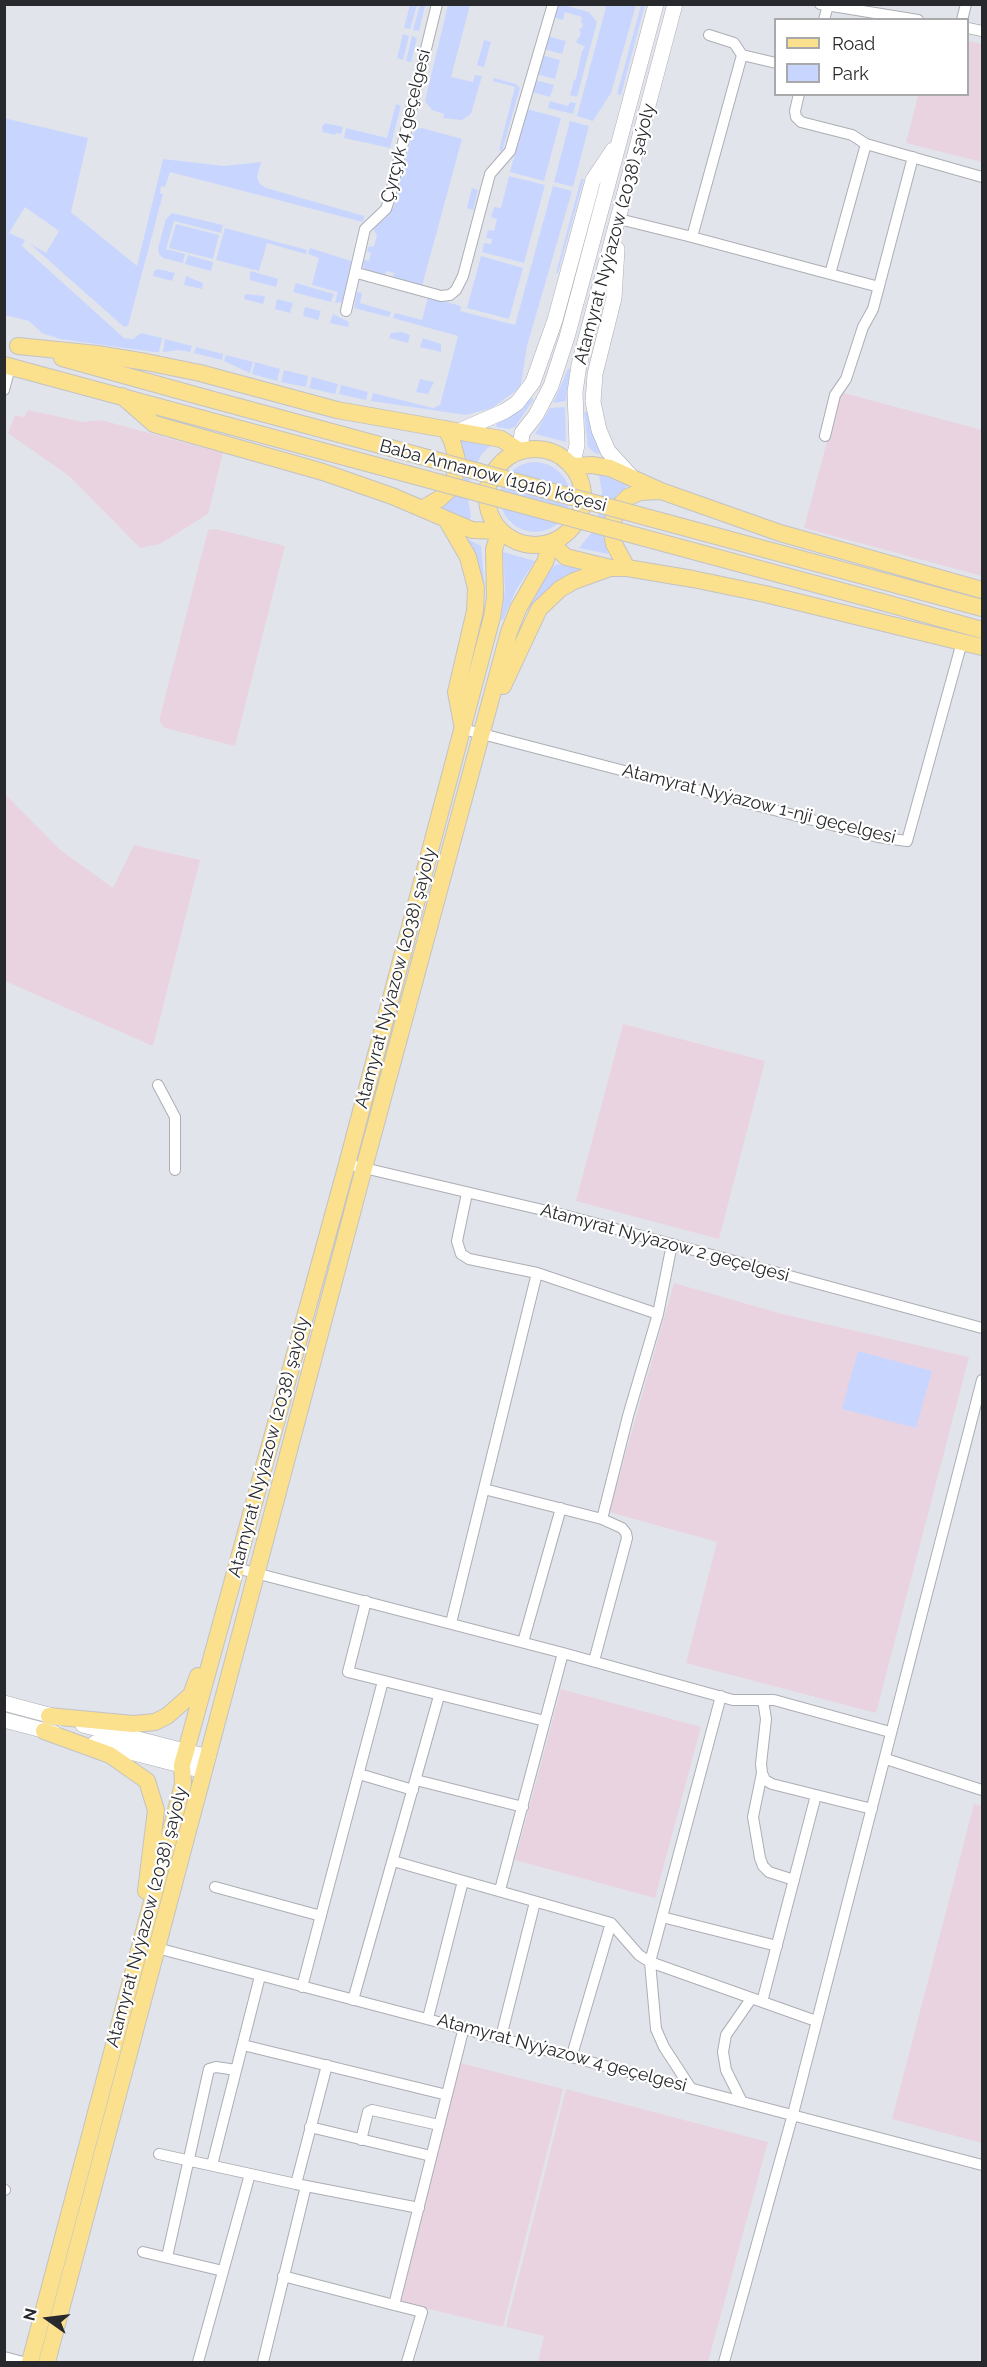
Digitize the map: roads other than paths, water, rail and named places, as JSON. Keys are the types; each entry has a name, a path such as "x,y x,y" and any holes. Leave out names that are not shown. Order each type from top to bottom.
{"main road":[{"name":"Atamyrat Nyýazow (2038) şaýoly","path":"520,451 522,433 536,415 550,386 567,337 656,4"},
{"name":"Atamyrat Nyýazow (2038) şaýoly","path":"572,466 577,446 575,392 579,365 675,4"},
{"path":"453,430 505,411 517,403 533,382 555,320 593,180 620,141"},
{"path":"619,219 614,298 595,374 593,402 599,430 608,451 632,477"},
{"path":"11,344 97,354 200,373 337,410 501,440 520,451"},
{"name":"Baba Annanow (1916) köçesi","path":"11,344 982,608"},
{"name":"Baba Annanow (1916) köçesi","path":"7,366 982,630"},
{"path":"122,396 154,424 323,472 472,530 500,531 520,543 536,546 551,543 567,534 582,510 581,482 572,466 561,456 548,450 534,448 520,451 500,464 488,486 489,510 500,531"},
{"path":"422,509 439,499 449,490 454,481 457,460 452,441 453,430"},
{"path":"572,466 602,466 661,491 780,533 982,590"},
{"path":"619,568 612,534 613,520 622,503 628,497 640,492 661,491"},
{"path":"446,519 468,557 477,588 475,611 456,692 463,729"},
{"name":"Atamyrat Nyýazow (2038) şaýoly","path":"39,2361 141,1944 183,1784 184,1758 347,1164 492,617 495,597 494,549 500,531"},
{"name":"Atamyrat Nyýazow (2038) şaýoly","path":"39,2361 157,1948 482,734 515,617 545,562 551,543"},
{"path":"551,543 566,557 765,594 982,647"},
{"path":"482,734 539,609 560,589 574,580 619,568"},
{"path":"4,1720 133,1724 155,1722 166,1716 191,1695 236,1568"},
{"path":"4,1703 110,1755 149,1784 156,1810 141,1944"},
{"path":"47,1723 206,1764"}],"street":[{"name":"Çyrçyk 4 geçelgesi","path":"346,311 357,273 365,229 386,208 390,200 437,4"},
{"path":"357,273 441,296 450,295 456,290 463,276 490,174 510,151 553,4"},
{"path":"824,5 905,18"},
{"path":"709,35 734,43 742,55 774,63"},
{"path":"692,237 742,55"},
{"path":"799,96 795,111 796,117 801,122 852,135 866,144 982,177"},
{"path":"830,274 866,144"},
{"path":"825,436 835,395 846,379 863,327 873,309 913,156"},
{"path":"619,219 879,287"},
{"path":"4,390 7,366"},
{"name":"Atamyrat Nyýazow 1-nji geçelgesi","path":"482,734 878,837 907,841 962,642"},
{"path":"463,729 482,734"},
{"path":"158,1085 175,1117 176,1170"},
{"name":"Atamyrat Nyýazow 2 geçelgesi","path":"347,1164 564,1215 982,1328"},
{"path":"467,1193 457,1241 461,1254 469,1259 537,1273 658,1314"},
{"path":"602,1519 628,1416 658,1314 672,1245"},
{"path":"451,1623 537,1273"},
{"path":"724,2362 793,2114 982,1380"},
{"path":"484,1489 602,1519 622,1528 626,1533 627,1538 594,1661"},
{"path":"523,1642 561,1508"},
{"path":"236,1568 523,1642 733,1700 774,1701 890,1732"},
{"path":"366,1601 348,1672 545,1721"},
{"path":"500,1890 563,1653"},
{"path":"302,1987 383,1681"},
{"path":"353,2000 439,1696"},
{"path":"690,2087 664,2047 656,2029 650,1962 721,1696"},
{"path":"763,1700 766,1719 762,1773 753,1817 760,1858 763,1866 769,1872 794,1880"},
{"path":"886,1759 982,1790"},
{"path":"762,1773 765,1780 772,1784 872,1809"},
{"path":"358,1774 523,1807"},
{"path":"762,2002 816,1795"},
{"path":"393,1861 611,1923 639,1955 650,1962 816,2021"},
{"path":"428,2018 463,1881"},
{"path":"215,1887 321,1916"},
{"path":"501,2037 535,1902"},
{"path":"662,1917 777,1946"},
{"path":"572,2055 611,1923"},
{"name":"Atamyrat Nyýazow 4 geçelgesi","path":"141,1944 982,2164"},
{"path":"212,2165 260,1976"},
{"path":"741,2100 726,2070 723,2052 726,2035 751,1999"},
{"path":"394,2305 464,2027"},
{"path":"243,2045 447,2095"},
{"path":"263,2362 283,2276 310,2127 327,2065"},
{"path":"167,2257 209,2069 216,2067 236,2070"},
{"path":"361,2140 368,2112 372,2110 439,2125"},
{"path":"310,2127 431,2156"},
{"path":"159,2154 419,2208"},
{"path":"198,2362 250,2174"},
{"path":"143,2252 223,2271"},
{"path":"283,2276 422,2312 407,2362"},
{"path":"4,2357 39,2361"}]}
